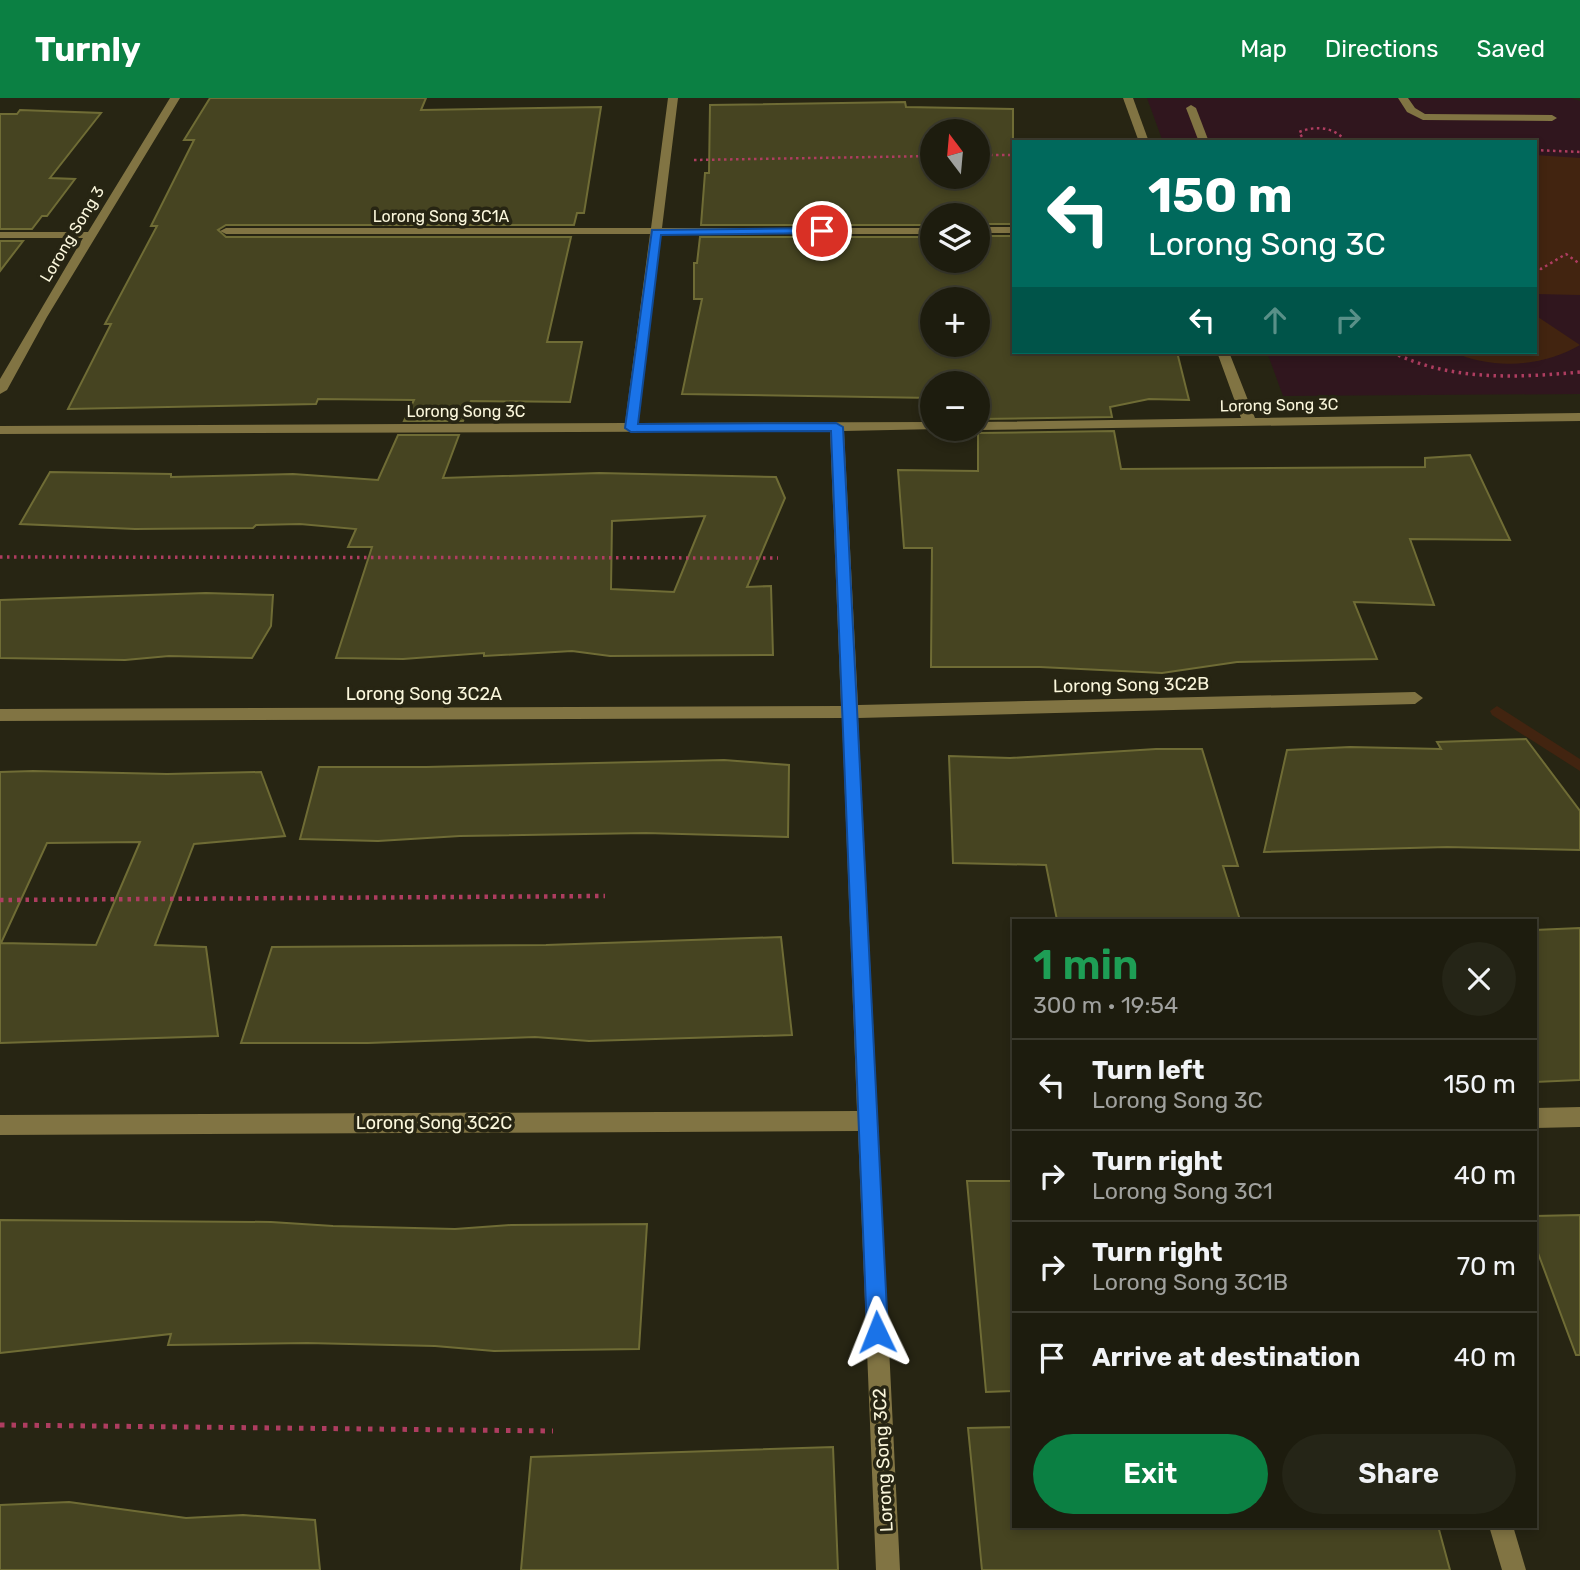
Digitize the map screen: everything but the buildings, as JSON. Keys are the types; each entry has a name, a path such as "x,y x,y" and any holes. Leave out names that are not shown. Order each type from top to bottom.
{"street":[{"name":"Lorong Song 3","path":"0,390 90,234 175,98"},
{"path":"631,428 673,98"},
{"path":"1128,98 1143,140"},
{"path":"1403,98 1415,114 1432,118 1552,118"},
{"path":"1191,108 1203,140"},
{"name":"Lorong Song 3C1A","path":"226,231 920,230"},
{"path":"990,230 1012,230"},
{"path":"0,235 90,234"},
{"path":"1224,354 1250,423"},
{"name":"Lorong Song 3C","path":"990,426 1580,417"},
{"name":"Lorong Song 3C","path":"0,430 920,426"},
{"name":"Lorong Song 3C2","path":"836,427 888,1570"},
{"name":"Lorong Song 3C2B","path":"848,712 1415,698"},
{"name":"Lorong Song 3C2A","path":"0,715 848,712"},
{"path":"1537,1118 1580,1117"},
{"name":"Lorong Song 3C2C","path":"0,1125 868,1121"},
{"path":"1502,1528 1514,1570"}],"path":[{"path":"1304,140 1298,132 1310,127 1326,127 1344,140"},
{"path":"1537,150 1580,152"},
{"path":"990,155 1012,155"},
{"path":"665,160 920,156"},
{"path":"1537,266 1541,269 1566,254 1580,264"},
{"path":"1397,354 1429,366 1466,373 1546,376 1580,372"},
{"path":"0,557 778,558"},
{"path":"0,900 605,896"},
{"path":"0,1425 553,1431"}],"shaded area":[{"path":"1147,98 1571,98 1580,101 1580,394 1283,396 1268,354 1537,354 1537,140 1162,140"},
{"path":"1537,155 1580,158 1580,295 1537,294"},
{"path":"1537,316 1580,345 1534,362 1484,362 1458,354 1537,354"}],"waterway":[{"path":"1497,711 1580,766"}],"route":[{"path":"822,231 656,232 631,428 836,427 877,1332"}]}
